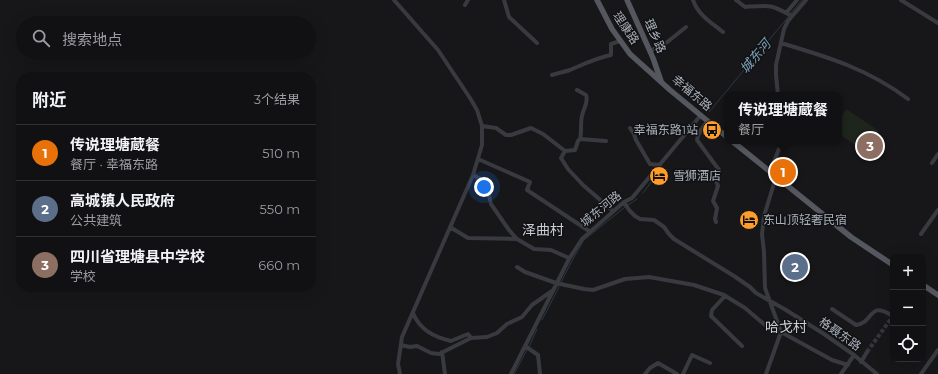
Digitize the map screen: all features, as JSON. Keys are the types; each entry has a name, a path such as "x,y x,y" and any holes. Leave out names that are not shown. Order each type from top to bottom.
{"main road":[{"name":"理康路","path":"596,0 620,41 642,66"},
{"name":"理乡路","path":"627,0 653,58 661,82"},
{"path":"642,66 651,62 653,58"},
{"name":"幸福东路","path":"642,66 724,134"},
{"path":"736,144 851,237 890,264"},
{"path":"926,287 938,295"}],"street":[{"path":"394,0 428,38 447,63 476,106 482,126 482,145 472,175 402,337 398,364 400,374"},
{"path":"465,5 468,0"},
{"path":"504,0 509,18 537,43"},
{"path":"693,0 695,6 702,15 723,32"},
{"path":"736,0 745,7 774,5 790,15"},
{"path":"757,0 757,5"},
{"path":"778,92 776,70 781,44 785,27 797,0"},
{"path":"790,15 806,0"},
{"path":"901,0 938,23"},
{"path":"650,51 666,43 686,27"},
{"path":"552,75 611,55 611,44 620,41"},
{"path":"781,44 827,56 858,69 891,86 908,99"},
{"path":"482,126 496,128 506,135 511,135 531,128 543,134 565,151 575,150 580,139 582,128 581,120 587,97 577,90"},
{"name":"城东河路","path":"511,374 553,291 559,284 569,258 579,241 614,211 625,205 632,198 701,115"},
{"path":"708,121 701,129 697,140 719,170 715,177 718,186 713,200 717,208 715,219 716,222"},
{"path":"630,128 650,164 660,165"},
{"path":"580,139 606,141"},
{"path":"770,172 781,144"},
{"path":"565,151 561,158 568,169 596,198 614,211"},
{"path":"932,163 938,154"},
{"path":"478,159 530,182 527,190 590,231"},
{"path":"472,175 486,182 491,204 509,230 518,239 534,250 551,250 569,258"},
{"path":"766,374 781,332 765,288 765,260 762,225 776,177"},
{"name":"格聂东路","path":"625,205 638,218 654,220 664,227 674,239 727,271 756,293 808,324 877,374"},
{"path":"921,234 938,210"},
{"path":"450,227 468,238 518,239"},
{"path":"517,267 525,272 559,284 593,290 625,279 649,277 694,285 725,296 745,308 772,331 781,332 832,360 848,365"},
{"path":"401,345 410,347 418,346 431,353 439,354 471,338 487,337 498,333 507,324 522,317 532,305 553,291"},
{"path":"725,296 712,310 711,316 742,346"},
{"path":"832,309 856,325 862,323 878,310 882,310 890,314"},
{"path":"413,313 417,322 434,335 451,341 468,334 471,338"},
{"path":"526,346 538,355 540,374"},
{"path":"921,374 938,350"},
{"path":"442,352 445,374"},
{"path":"861,362 867,352"},
{"path":"683,374 692,355 710,363"},
{"path":"842,374 854,356"},
{"path":"645,374 650,368 658,363 677,374"}],"shaded area":[{"path":"846,109 879,131 866,152 842,136 842,115"}],"waterway":[{"name":"城东河","path":"791,13 802,0"},
{"name":"城东河","path":"726,92 789,16"},
{"name":"城东河","path":"709,112 724,94"},
{"name":"城东河","path":"643,193 658,173"},
{"name":"城东河","path":"628,205 637,199"},
{"name":"城东河","path":"561,282 584,240 625,207"},
{"name":"城东河","path":"542,320 559,287"},
{"name":"城东河","path":"529,347 537,329"},
{"name":"城东河","path":"514,374 527,350"}],"tunnel":[{"path":"867,352 890,320"}],"place":[{"name":"幸福东路1站","path":"712,130"},
{"name":"四川省理塘县中学校","path":"870,146"},
{"name":"传说理塘蔵餐","path":"783,172"},
{"name":"雪狮酒店","path":"659,176"},
{"name":"东山顶轻奢民宿","path":"749,220"},
{"name":"高城镇人民政府","path":"795,267"}],"district":[{"name":"泽曲村","path":"543,230"},
{"name":"哈戈村","path":"786,327"}]}
